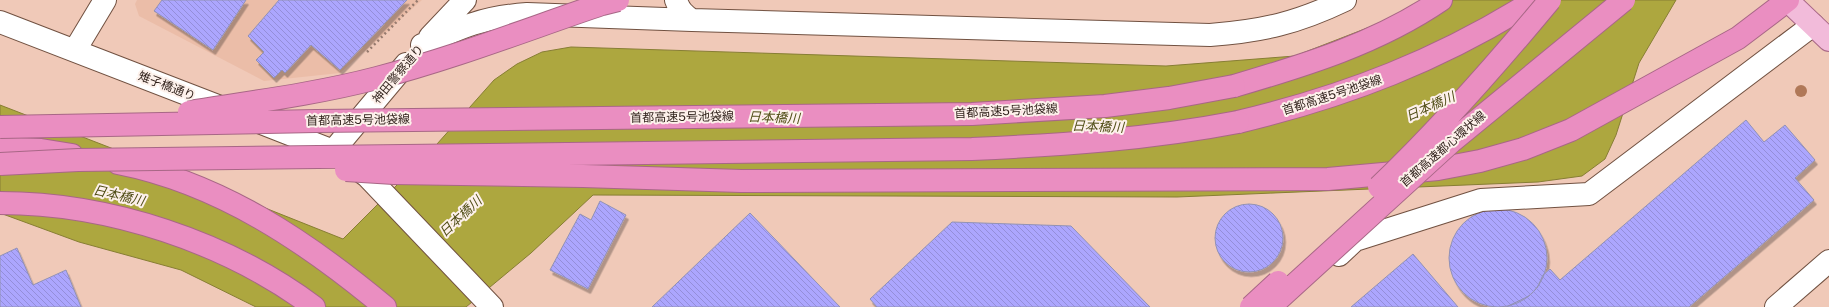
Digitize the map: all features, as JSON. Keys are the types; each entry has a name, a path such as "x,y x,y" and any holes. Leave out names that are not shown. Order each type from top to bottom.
{"highway":[{"path":"115,124 318,91 377,78 434,62 602,4 618,0"},
{"name":"首都高速5号池袋線","path":"0,127 115,124 972,114 1105,106 1169,98 1234,86 1300,67 1348,49 1393,28 1441,0"},
{"name":"首都高速5号池袋線","path":"0,164 28,162 210,159 972,149 1061,145 1151,137 1238,122 1327,99 1412,66 1500,22 1535,0"},
{"name":"首都高速都心環状線","path":"1251,307 1382,185 1430,136 1550,0"},
{"name":"首都高速都心環状線","path":"1270,307 1451,142 1624,0"},
{"path":"210,159 394,174 583,176 741,181 1328,179 1438,169 1480,161 1523,149 1571,130 1738,38 1787,0"},
{"path":"0,148 41,150 88,157 132,166 176,179 224,199 266,220 307,246 385,307"},
{"path":"0,203 58,207 148,224 180,235 246,265 314,307"}],"main road":[{"path":"1787,0 1829,40"}],"street":[{"path":"75,50 106,0"},
{"name":"神田警察通り","path":"333,151 422,45 465,0"},
{"path":"570,0 579,8 593,15"},
{"path":"676,0 681,11 692,20"},
{"path":"422,45 462,27 504,16 527,14 1210,35 1246,32 1281,26 1316,14 1345,0"},
{"name":"雉子橋通り","path":"0,22 333,151 367,176 491,306"},
{"path":"1284,307 1355,240 1481,200 1588,194 1812,25"},
{"path":"1776,307 1829,262"}],"path":[{"path":"364,55 418,0"}],"shaded area":[{"path":"137,0 422,0 340,73 264,81 139,16 135,4"}],"water":[{"name":"日本橋川","path":"1422,0 1676,0 1639,63 1616,135 1605,159 1582,176 1538,182 1177,197 593,195 531,253 466,307 256,307 181,270 79,242 0,213 0,105 343,239 429,153 494,80 517,64 542,52 571,47 1166,66 1295,56 1393,18"}],"building":[{"path":"162,0 246,0 213,50 154,11"},
{"path":"279,0 407,0 340,70 311,45 285,73 282,70 274,78 256,60 264,52 248,36"},
{"path":"1746,120 1764,142 1785,125 1815,160 1795,178 1814,200 1689,307 1506,307 1529,296 1537,288 1543,275 1550,269 1560,280"},
{"path":"600,201 626,215 588,289 550,270 580,214 591,220"},
{"path":"1242,204 1256,204 1268,209 1278,219 1283,231 1283,245 1278,257 1268,267 1256,272 1242,272 1230,267 1220,257 1215,245 1215,231 1220,219 1230,209"},
{"path":"1498,209 1517,213 1533,223 1543,239 1547,258 1543,277 1533,293 1517,303 1498,307 1479,303 1463,293 1453,277 1449,258 1453,239 1463,223 1479,213"},
{"path":"750,213 840,307 652,307"},
{"path":"952,222 1071,226 1150,307 877,307 870,299"},
{"path":"17,248 33,285 66,270 81,307 0,307 0,256"},
{"path":"1413,254 1458,307 1351,307"}]}
